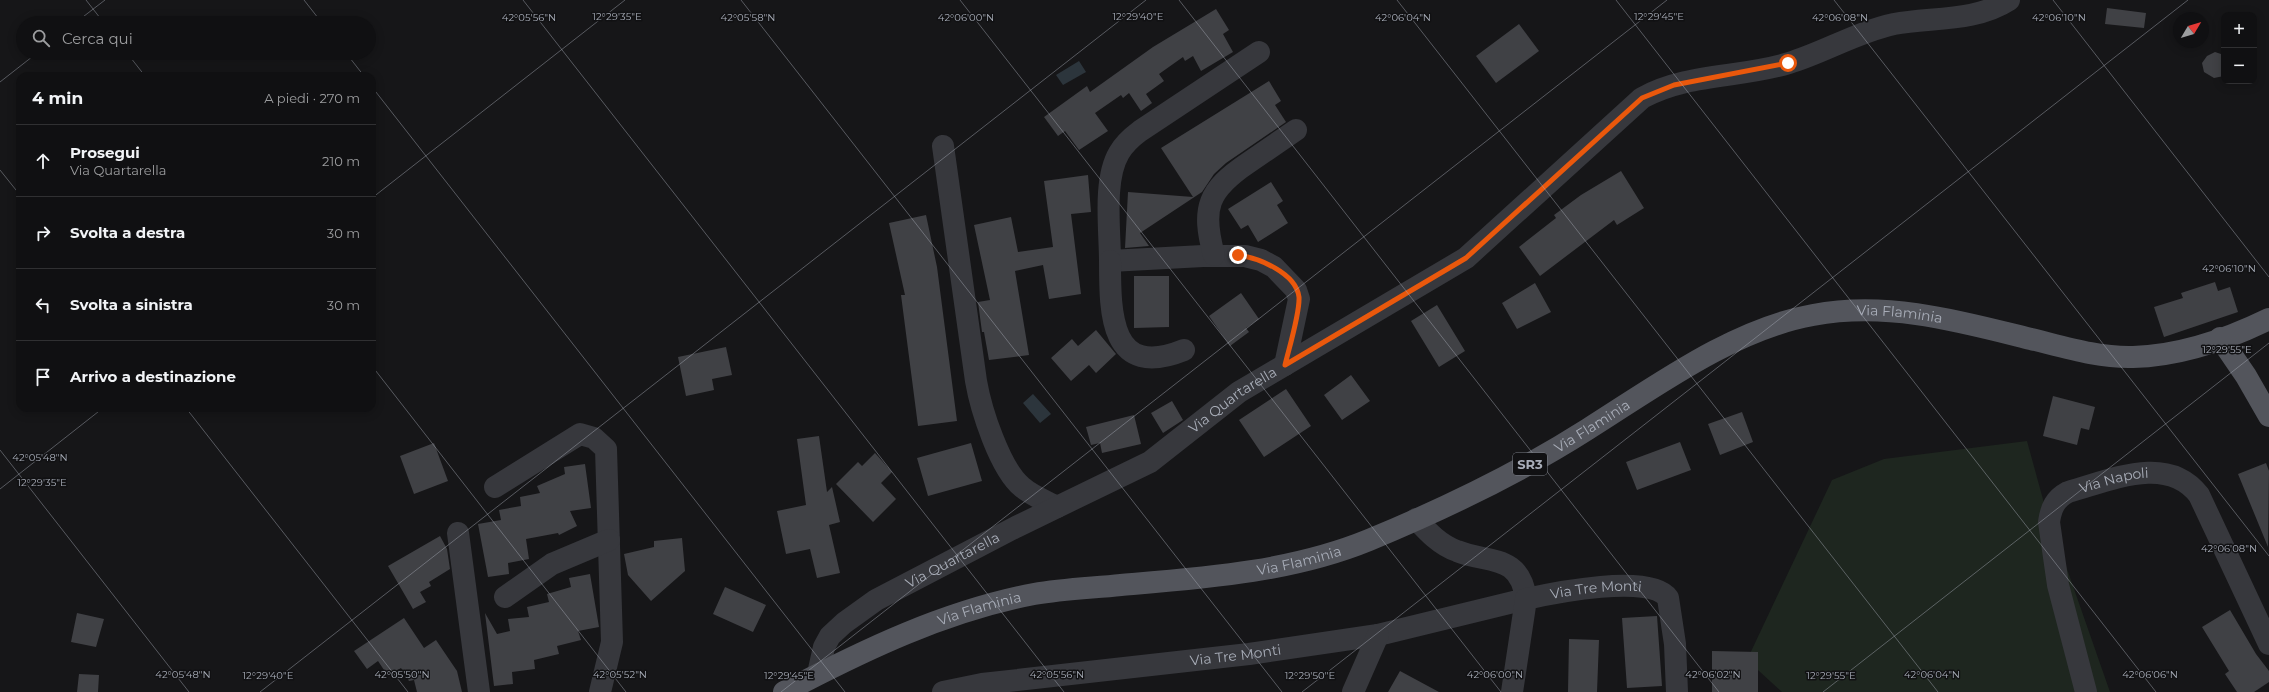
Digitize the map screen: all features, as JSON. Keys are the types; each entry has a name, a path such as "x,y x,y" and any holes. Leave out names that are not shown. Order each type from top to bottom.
{"main road":[{"name":"Via Flaminia","path":"784,692 872,647 937,621 979,608 1034,594 1176,580 1300,562 1354,546 1416,519 1536,460 1671,377 1716,352 1762,331 1797,318 1824,313 1853,311 1907,311 1945,317 2060,346 2124,357 2169,353 2220,338 2269,319"},
{"path":"2220,338 2246,376 2269,416"}],"street":[{"name":"Via Quartarella","path":"818,674 821,656 827,641 834,632 876,600 1016,526 1133,471 1159,456 1222,404 1466,258 1626,111 1651,93 1682,83 1781,65 1885,26 1984,12 2009,0"},
{"path":"1184,350 1164,358 1147,358 1129,349 1124,344 1117,332 1111,313 1110,261 1111,178 1115,161 1123,147 1140,131 1259,52"},
{"path":"1214,255 1207,222 1211,201 1219,186 1233,173 1296,130"},
{"path":"943,146 976,382 982,409 1004,463 1012,477 1028,492 1057,507"},
{"path":"1110,261 1214,255 1238,255 1261,260 1279,271 1296,290 1299,304 1285,365"},
{"path":"496,487 580,434 594,438 606,449 612,642 600,692"},
{"name":"Via Napoli","path":"2086,692 2058,585 2049,522 2050,514 2058,498 2068,492 2136,473 2156,472 2175,476 2190,484 2199,494 2269,644"},
{"path":"1416,519 1447,547 1470,555 1499,560 1511,567 1522,584 1526,599 1512,692"},
{"path":"458,532 479,692"},
{"path":"505,597 552,564 609,540"},
{"name":"Via Tre Monti","path":"942,692 977,684 1249,654 1378,635 1526,599 1591,586 1652,588 1665,593 1672,609 1677,692"},
{"path":"1353,692 1378,635"}],"shaded area":[{"path":"1079,61 1086,72 1063,85 1056,75"},
{"path":"1033,394 1051,414 1040,423 1023,403"},
{"path":"2027,441 2044,503 2110,692 1782,692 1747,660 1832,480 1884,459"}],"building":[{"path":"2107,8 2146,13 2144,28 2105,24"},
{"path":"1216,9 1229,30 1223,34 1233,52 1201,71 1193,56 1185,61 1183,57 1159,74 1164,81 1146,94 1152,103 1141,111 1129,93 1123,98 1121,95 1095,113 1108,131 1079,150 1065,131 1058,136 1044,117 1087,86 1090,92 1153,47"},
{"path":"1519,24 1539,51 1496,83 1476,56"},
{"path":"2215,52 2221,54 2221,77 2214,78 2204,72 2202,63 2207,56"},
{"path":"1269,81 1281,101 1275,105 1286,122 1226,163 1214,174 1202,192 1140,233 1149,246 1125,248 1128,192 1193,197 1161,148"},
{"path":"1621,171 1644,208 1617,225 1614,220 1540,276 1519,247 1556,218 1554,215 1581,195"},
{"path":"1088,175 1091,212 1071,214 1081,294 1049,299 1043,265 1015,271 1029,355 989,360 984,332 982,332 978,302 990,300 974,225 1011,217 1018,252 1053,247 1044,181"},
{"path":"1271,182 1283,201 1277,205 1288,223 1258,242 1248,225 1241,229 1228,209"},
{"path":"926,215 937,267 957,421 918,426 901,295 905,295 889,223"},
{"path":"1134,276 1169,276 1169,327 1134,328"},
{"path":"2215,282 2218,291 2230,287 2238,312 2164,337 2154,307 2183,298 2181,293"},
{"path":"1535,283 1551,312 1517,329 1502,303"},
{"path":"1241,293 1259,319 1246,328 1249,332 1230,346 1209,316"},
{"path":"1437,305 1465,351 1439,367 1411,321"},
{"path":"1096,330 1116,354 1096,373 1089,365 1071,381 1051,358 1072,339 1078,346"},
{"path":"726,347 732,375 712,379 714,390 686,396 678,357"},
{"path":"1351,375 1370,401 1342,420 1324,395"},
{"path":"1286,389 1311,426 1264,457 1239,420"},
{"path":"2053,396 2095,407 2089,430 2081,428 2077,445 2043,436"},
{"path":"1172,401 1183,420 1163,433 1151,413"},
{"path":"1742,412 1753,442 1720,455 1708,424"},
{"path":"1134,415 1141,444 1102,453 1100,443 1091,445 1086,427"},
{"path":"819,436 827,492 832,487 840,522 829,525 840,573 817,578 810,549 786,554 777,511 806,505 797,439"},
{"path":"1680,442 1691,470 1637,490 1626,462"},
{"path":"434,443 448,481 414,494 400,456"},
{"path":"971,443 982,481 928,496 917,458"},
{"path":"875,453 892,472 881,483 896,499 873,522 836,484 858,462 862,466"},
{"path":"2266,463 2269,471 2268,547 2238,474"},
{"path":"585,464 591,508 570,511 577,526 559,535 558,533 526,539 529,559 508,563 509,574 488,577 478,524 501,520 499,510 521,506 520,497 540,493 537,486 565,474 564,467"},
{"path":"440,536 447,549 450,569 429,582 431,586 420,592 426,602 413,609 388,566"},
{"path":"682,538 685,571 651,601 628,575 624,554 654,547 654,541"},
{"path":"590,574 599,627 578,631 581,640 557,646 559,654 534,660 535,669 512,672 513,684 494,686 485,613 497,634 510,631 508,619 529,617 527,607 549,602 547,594 571,587 569,578"},
{"path":"725,587 766,605 753,632 713,614"},
{"path":"2230,610 2256,654 2269,671 2269,682 2254,692 2237,692 2225,674 2229,671 2202,627"},
{"path":"77,613 104,619 96,647 71,642"},
{"path":"1657,616 1662,686 1627,688 1622,618"},
{"path":"404,618 424,648 436,640 457,671 462,692 417,692 414,680 409,681 401,668 388,676 378,661 367,669 354,651"},
{"path":"1569,639 1599,640 1597,692 1568,692"},
{"path":"1712,651 1758,652 1758,692 1712,692"},
{"path":"1400,671 1439,692 1388,692"},
{"path":"79,674 99,675 98,692 77,692"}],"route":[{"path":"1238,255 1261,260 1274,267 1284,276 1298,294 1299,304 1285,365 1446,272 1466,258 1486,242 1626,111 1642,98 1659,89 1682,83 1755,71 1788,63"}]}
